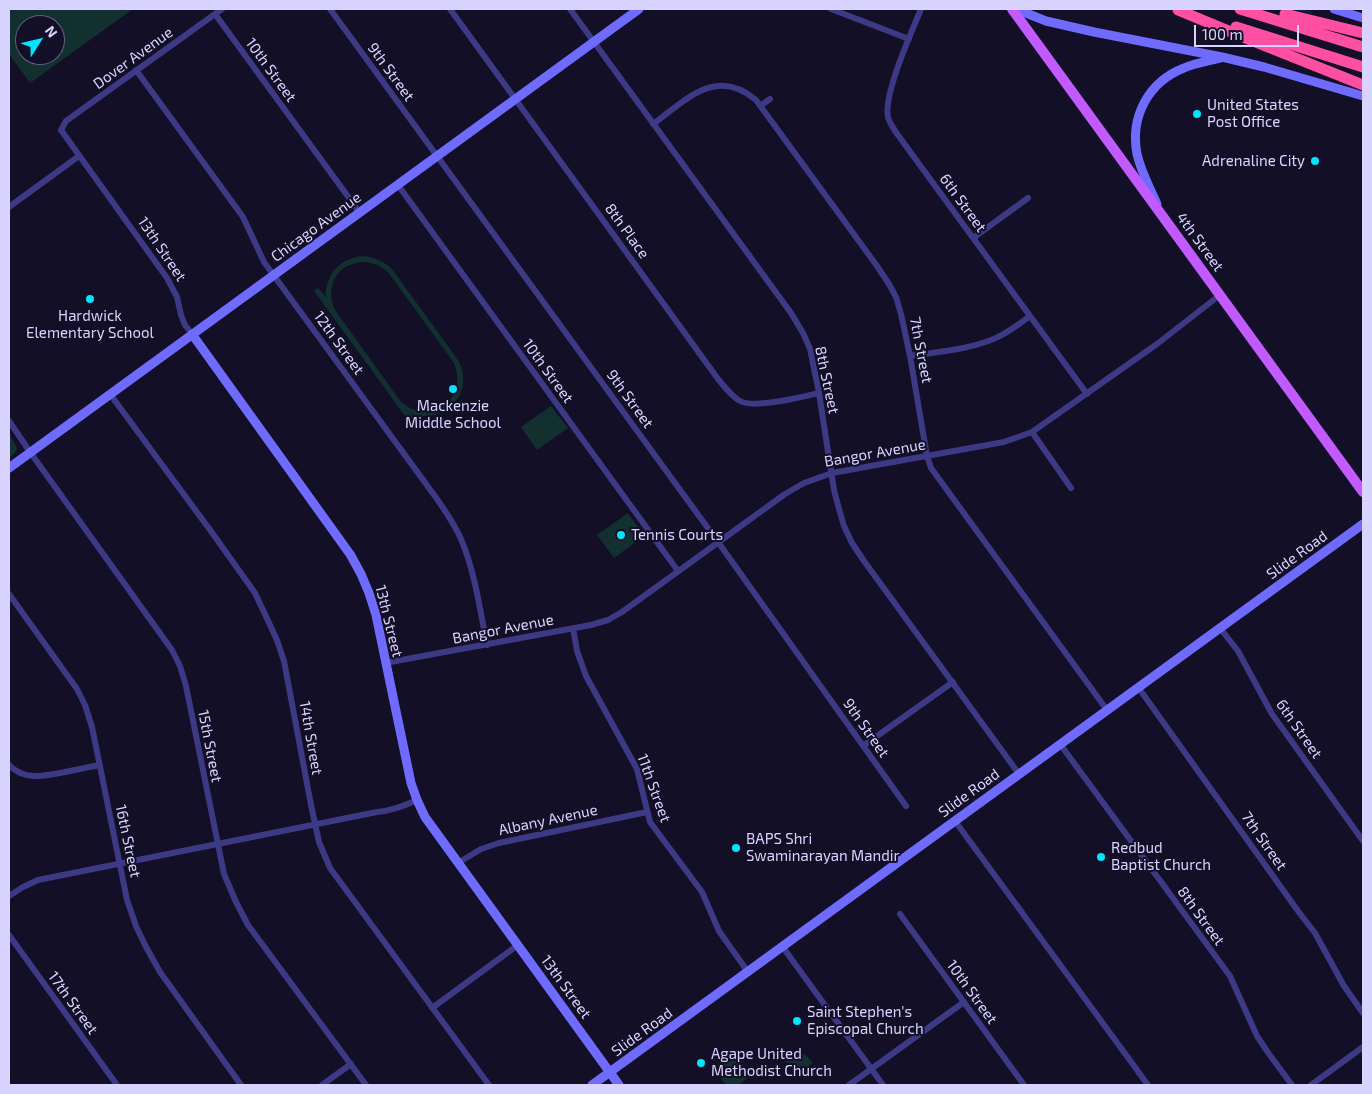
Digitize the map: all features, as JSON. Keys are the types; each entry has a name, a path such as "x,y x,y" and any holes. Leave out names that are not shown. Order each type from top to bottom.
{"highway":[{"path":"1176,9 1363,67"},
{"path":"1176,9 1248,40 1363,85"},
{"path":"1240,9 1363,47"},
{"path":"1263,9 1363,33"}],"main road":[{"name":"4th Street","path":"1012,9 1363,492"}],"street":[{"name":"Dover Avenue","path":"61,130 66,121 222,9"},
{"name":"9th Street","path":"330,9 718,542 906,806"},
{"name":"8th Place","path":"450,9 730,394 742,402 751,404 819,393"},
{"name":"8th Street","path":"570,9 791,313 803,333 810,349 819,393 834,490 844,526 852,543 1019,774"},
{"name":"Chicago Avenue","path":"9,468 640,9"},
{"path":"831,9 909,39"},
{"name":"6th Street","path":"921,9 890,92 888,117 894,131 1087,394"},
{"path":"1016,9 1046,21 1084,30 1278,70 1363,96"},
{"path":"1334,9 1363,18"},
{"name":"10th Street","path":"215,14 360,213"},
{"path":"1161,214 1137,156 1135,140 1139,112 1153,90 1173,73 1222,57"},
{"name":"12th Street","path":"136,70 243,217 264,262 452,522 468,561 487,645"},
{"name":"7th Street","path":"653,124 701,90 712,86 721,85 739,88 747,92 760,106 889,284 896,297 910,356 927,456 931,468 1107,710"},
{"path":"760,106 770,99"},
{"name":"13th Street","path":"61,130 167,278 177,297 185,325 358,567 376,615 408,772 417,800 429,823 619,1085"},
{"path":"9,207 79,156"},
{"name":"10th Street","path":"398,185 678,572"},
{"path":"974,238 1028,198"},
{"name":"Bangor Avenue","path":"385,663 591,625 608,620 622,612 785,494 804,483 832,473 1004,442 1032,432 1158,344 1220,295"},
{"path":"910,356 965,348 985,342 1007,332 1030,316"},
{"name":"14th Street","path":"110,394 214,534 250,586 268,620 284,661 315,825 322,852 330,868 489,1085"},
{"name":"15th Street","path":"9,421 172,650 180,666 186,686 224,874 236,902 248,925 366,1085"},
{"path":"1032,432 1071,488"},
{"name":"Slide Road","path":"592,1085 1363,524"},
{"name":"16th Street","path":"9,594 77,689 85,705 92,727 128,900 145,945 160,972 241,1085"},
{"name":"11th Street","path":"573,628 577,651 586,676 637,769 650,822 702,892 719,931 748,972"},
{"name":"6th Street","path":"1220,628 1238,652 1272,714 1363,841"},
{"path":"863,746 952,682"},
{"name":"7th Street","path":"1138,688 1315,933 1344,986 1363,1013"},
{"name":"8th Street","path":"1060,744 1230,976 1257,1036 1292,1085"},
{"path":"9,764 19,773 42,777 100,765"},
{"path":"9,896 38,880 385,812 417,800"},
{"name":"Albany Avenue","path":"458,863 481,849 499,843 647,812"},
{"path":"955,821 1148,1085"},
{"name":"10th Street","path":"900,914 1024,1085"},
{"name":"17th Street","path":"9,935 117,1085"},
{"path":"432,1008 518,945"},
{"path":"782,946 883,1085"},
{"path":"848,1085 964,1002"},
{"path":"1310,1085 1363,1047"},
{"path":"322,1085 350,1064"}],"green space":[{"path":"9,9 133,9 65,58 65,15 15,15 15,62 9,54"},
{"path":"17,65 55,65 30,83"},
{"path":"354,257 375,258 392,269 456,357 462,369 463,381 461,392 455,402 447,410 436,414 424,416 411,414 418,424 413,427 314,291 318,288 326,297 328,282 335,269","holes":["366,262 378,265 388,272 454,363 457,376 456,388 452,398 435,410 424,412 413,409 401,402 335,310 331,292 336,277 341,271 356,263"]},
{"path":"551,406 568,428 537,450 521,427"},
{"path":"9,433 17,448 15,453 9,458"},
{"name":"Tennis Courts","path":"628,513 644,536 614,558 597,535"},
{"path":"790,1052 806,1055 813,1063 803,1070 785,1062"},
{"path":"731,1055 748,1078 738,1085 726,1085 713,1068"}],"waterway":[{"path":"1297,9 1312,13"}],"place":[{"name":"United States Post Office","path":"1197,114"},
{"name":"Adrenaline City","path":"1315,161"},
{"name":"Hardwick Elementary School","path":"90,299"},
{"name":"Mackenzie Middle School","path":"453,389"},
{"name":"Tennis Courts","path":"621,535"},
{"name":"BAPS Shri Swaminarayan Mandir","path":"736,848"},
{"name":"Redbud Baptist Church","path":"1101,857"},
{"name":"Saint Stephen's Episcopal Church","path":"797,1021"},
{"name":"Agape United Methodist Church","path":"701,1063"}]}
